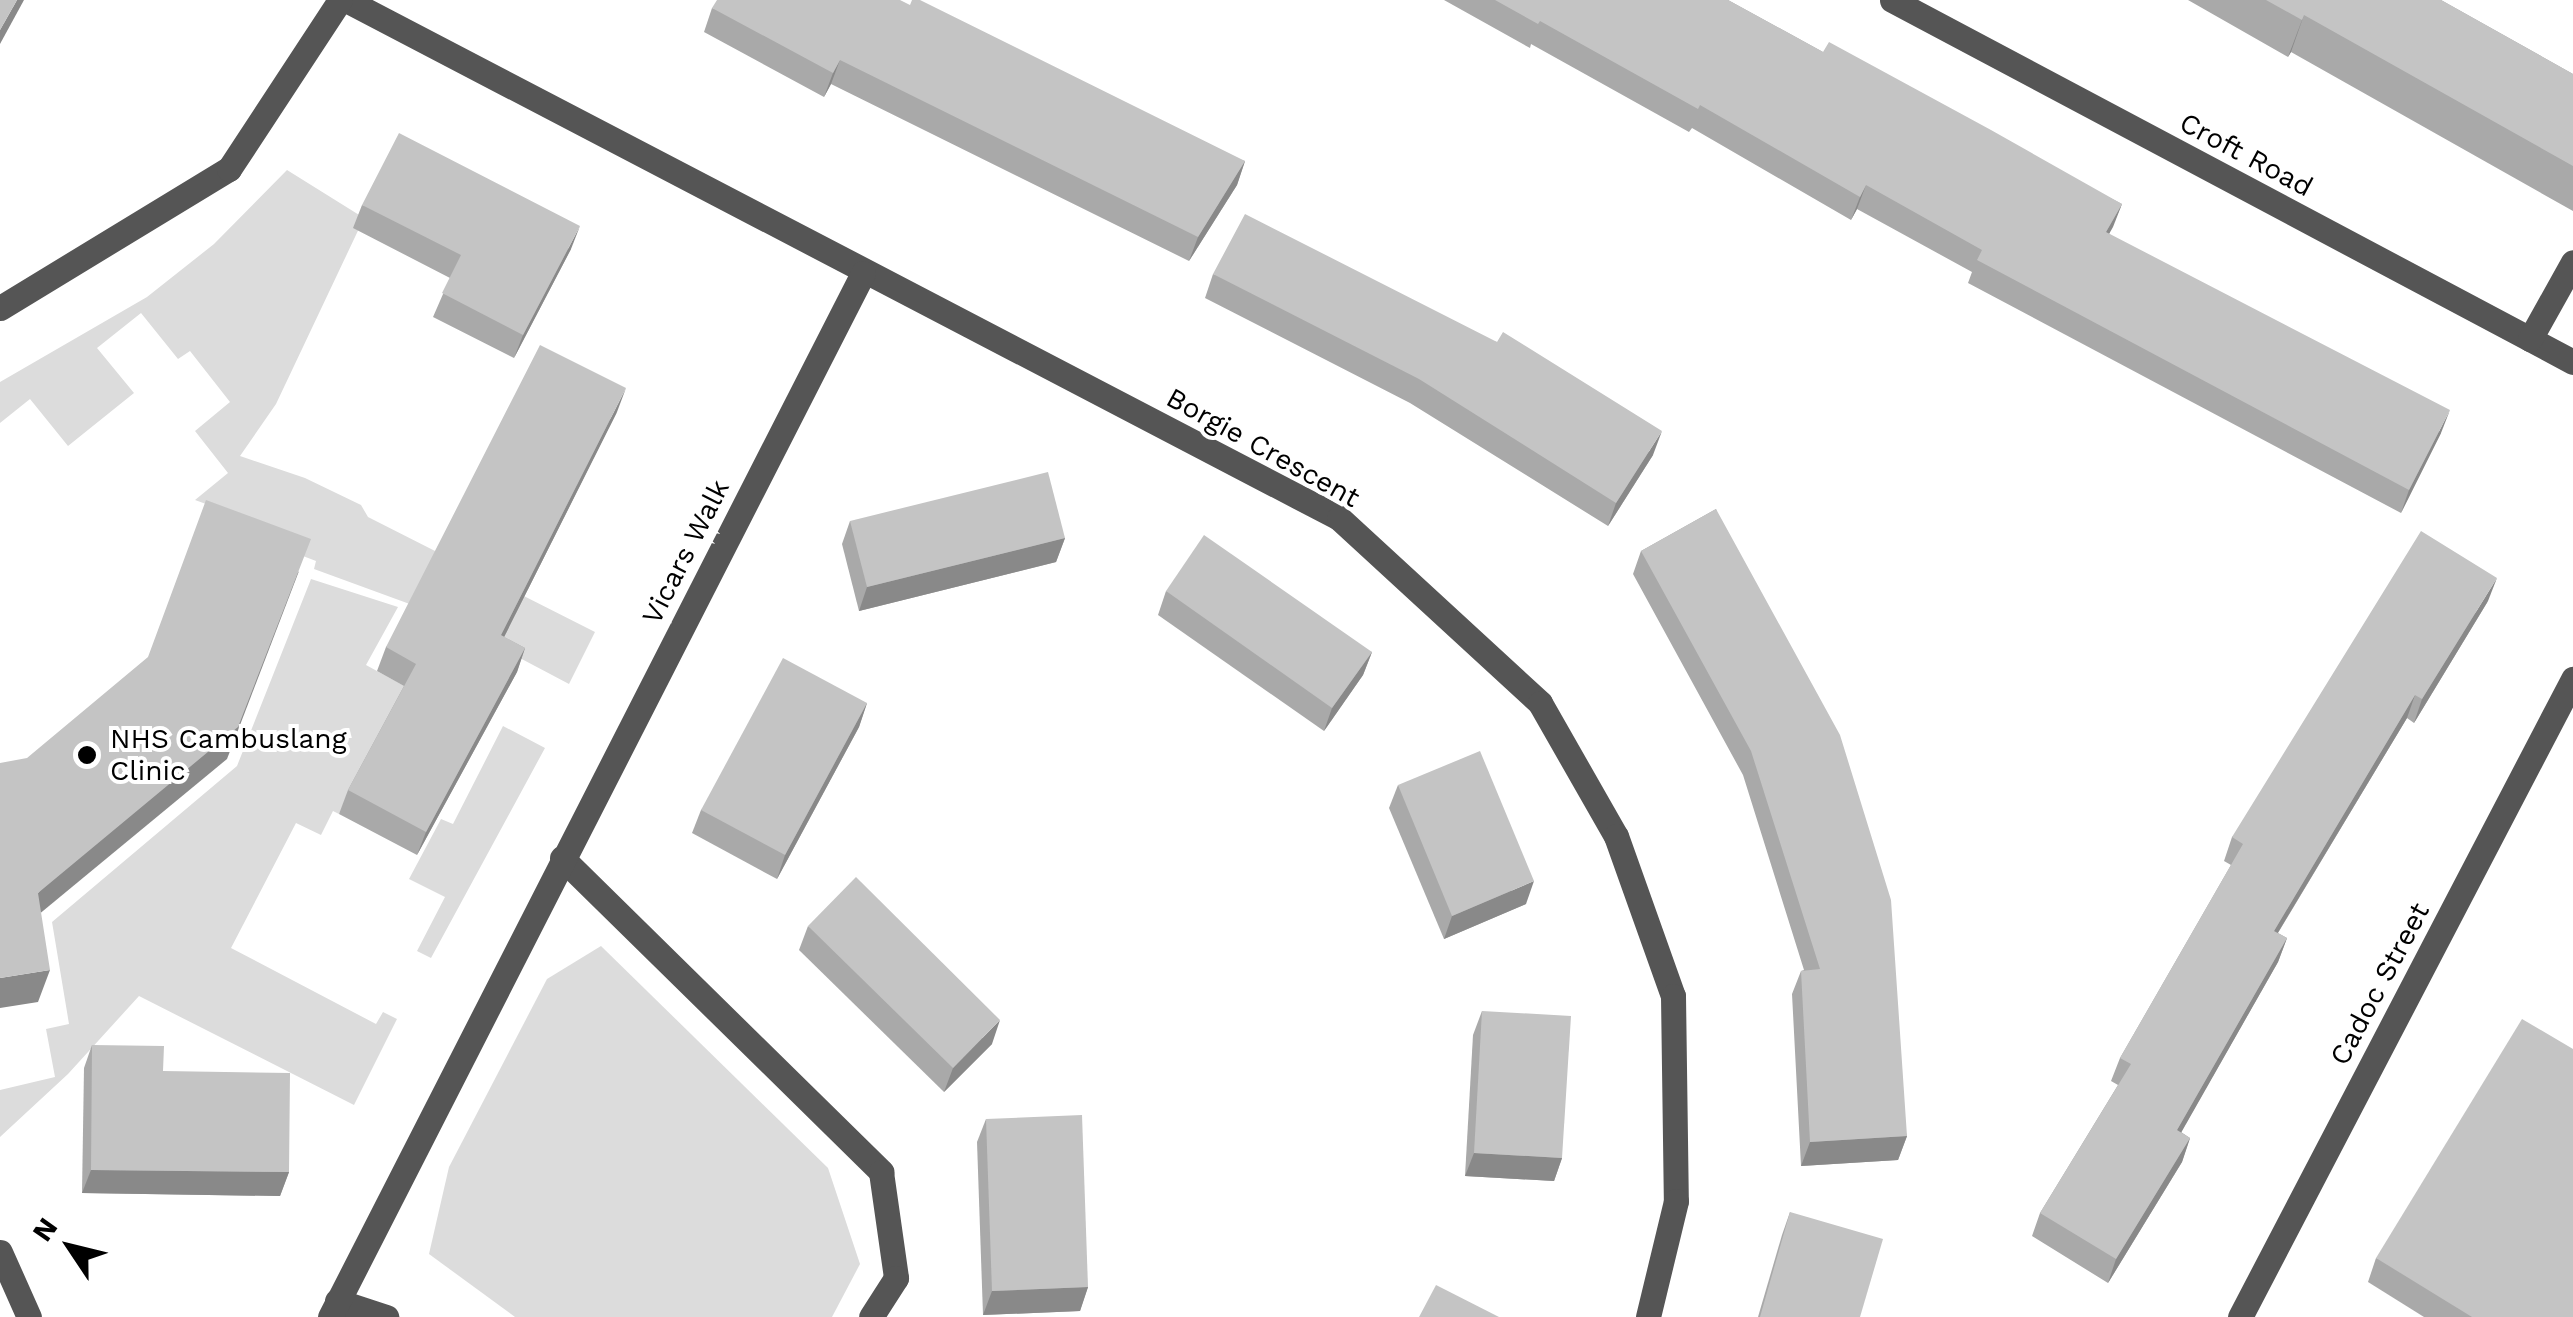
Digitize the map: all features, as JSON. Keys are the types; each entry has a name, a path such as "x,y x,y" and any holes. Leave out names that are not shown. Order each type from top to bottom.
{"street":[{"name":"Borgie Crescent","path":"343,0 1339,518 1540,702 1616,836 1673,996 1676,1201 1648,1317"},
{"path":"0,308 228,169 343,0"},
{"name":"Croft Road","path":"1892,0 2573,362"},
{"path":"2530,339 2573,262"},
{"name":"Vicars Walk","path":"386,1317 333,1309 863,272"},
{"name":"Cadoc Street","path":"2249,1314 2573,679"},
{"path":"562,858 881,1172 896,1278 871,1317"},
{"path":"0,1252 29,1317"}],"shaded area":[{"path":"287,170 364,218 276,404 240,456 305,478 361,505 368,517 595,632 569,684 437,614 314,569 316,561 269,543 272,528 195,500 228,473 195,431 230,402 190,351 178,359 141,313 97,348 134,393 68,446 30,399 0,423 0,382 147,297 214,244"},
{"path":"311,579 398,607 366,665 408,688 339,814 333,811 321,835 296,823 231,948 376,1024 383,1012 397,1019 354,1105 139,996 68,1074 0,1137 0,1090 55,1077 46,1029 69,1024 52,922 237,766"},
{"path":"503,726 545,748 431,958 417,951 445,897 409,879 441,819 453,824"},
{"path":"601,946 828,1168 860,1264 832,1317 515,1317 429,1254 449,1167 547,979"}],"building":[{"path":"0,0 17,0 0,30"},
{"path":"717,0 900,0 910,5 912,0 920,0 1245,161 1198,237 840,60 833,73 712,8"},
{"path":"1495,0 1728,0 1823,52 1829,42 2122,204 2106,232 2450,410 2409,490 1977,260 1982,250 1866,185 1860,197 1700,105 1698,109"},
{"path":"2266,0 2441,0 2573,74 2573,166 2304,15 2302,20"},
{"path":"399,133 580,226 523,335 442,293 461,255 362,205"},
{"path":"1245,214 1497,342 1503,332 1662,431 1616,503 1419,379 1213,274"},
{"path":"540,345 626,388 501,635 525,648 426,832 348,790 416,664 386,647"},
{"path":"1048,472 1065,538 867,587 850,521"},
{"path":"206,500 311,539 238,727 38,893 50,970 0,978 0,763 27,758 148,657"},
{"path":"1716,509 1840,735 1891,900 1907,1136 1810,1142 1801,971 1820,969 1751,751 1641,551"},
{"path":"2421,531 2497,578 2422,699 2415,695 2274,931 2287,938 2177,1130 2190,1138 2116,1259 2040,1213 2131,1064 2120,1058 2243,844 2232,837"},
{"path":"1204,535 1372,652 1332,708 1166,591"},
{"path":"783,658 867,703 785,855 701,810"},
{"path":"1480,751 1534,881 1452,916 1398,785"},
{"path":"856,877 1000,1020 953,1068 808,926"},
{"path":"1482,1011 1571,1016 1562,1158 1474,1153"},
{"path":"2522,1019 2573,1049 2573,1317 2472,1317 2376,1258"},
{"path":"92,1045 164,1046 163,1071 290,1073 289,1172 91,1170"},
{"path":"1082,1115 1088,1287 992,1291 986,1119"},
{"path":"1790,1212 1883,1239 1860,1317 1760,1317"},
{"path":"1436,1285 1499,1317 1419,1317"}],"place":[{"name":"NHS Cambuslang Clinic","path":"87,755"}]}
